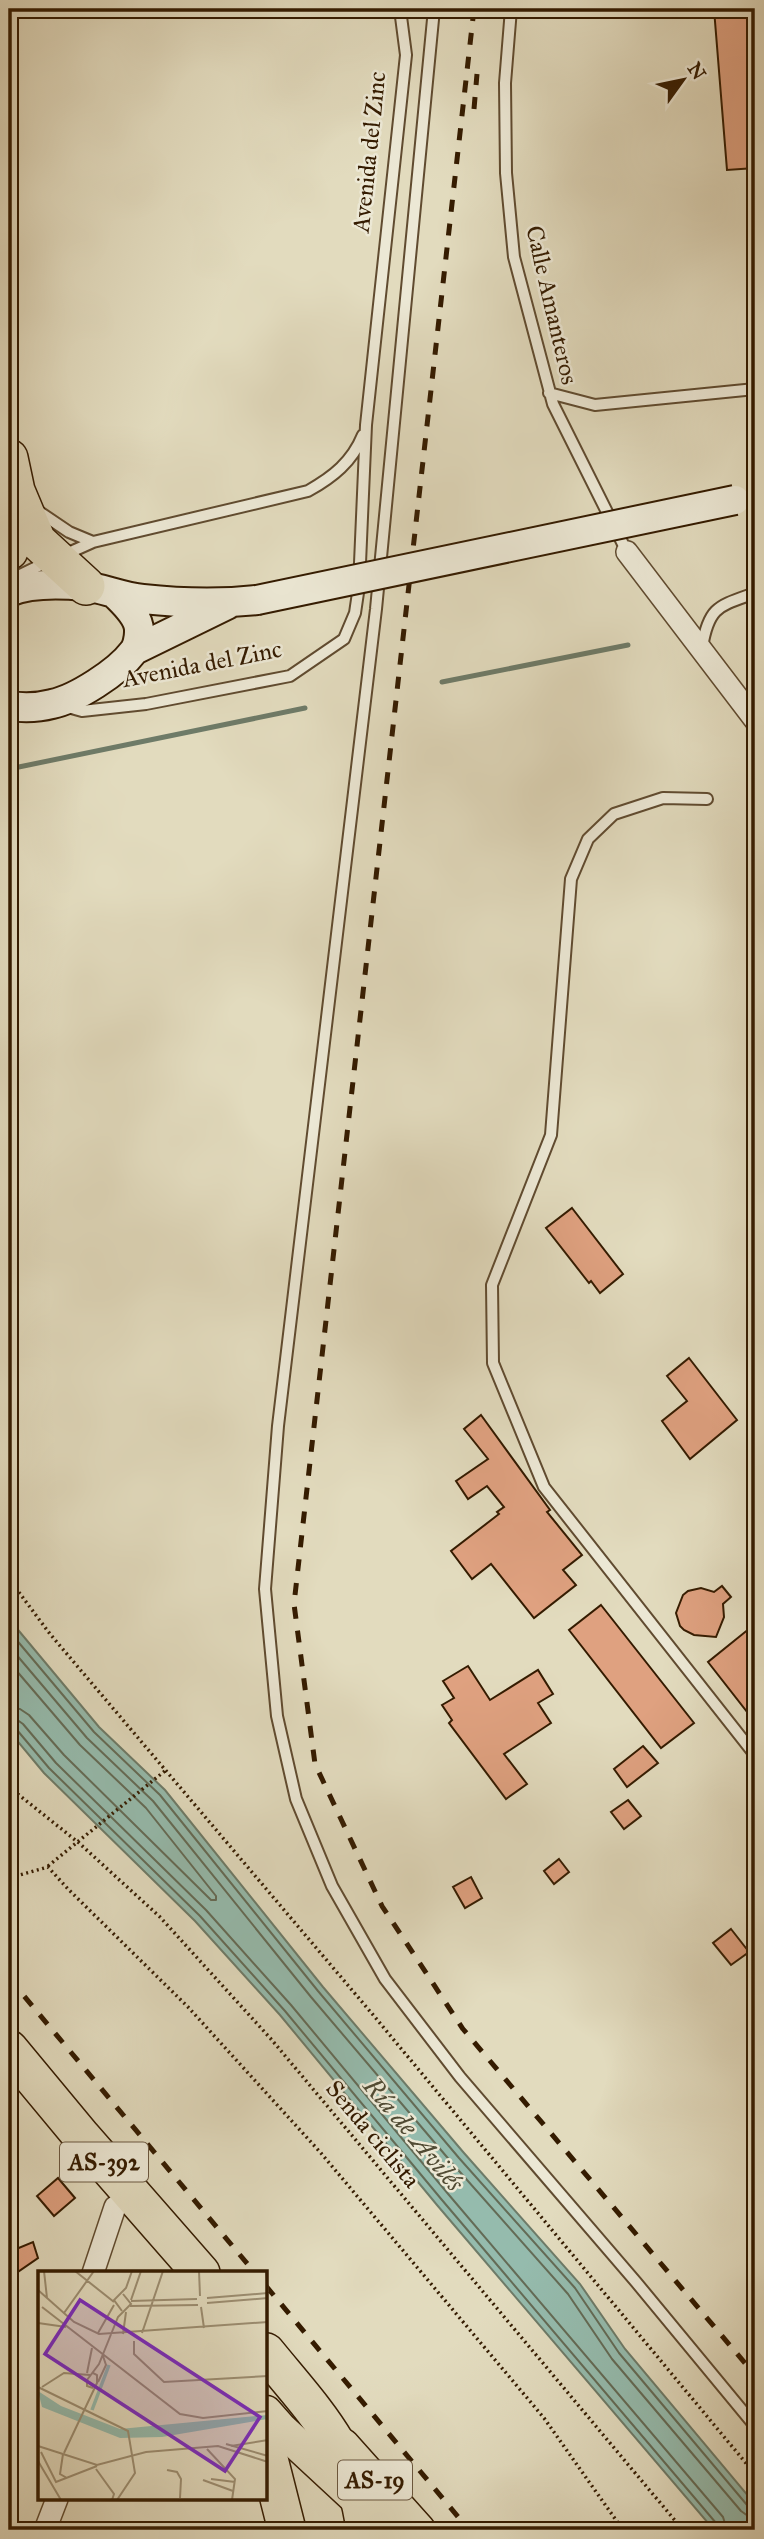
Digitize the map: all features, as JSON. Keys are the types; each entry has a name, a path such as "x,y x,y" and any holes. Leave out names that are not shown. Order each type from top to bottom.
{"highway":[{"path":"9,551 13,475"},
{"path":"13,475 37,541 102,591"},
{"name":"AS-392","path":"9,2049 199,2271"},
{"name":"AS-392","path":"9,2080 170,2271"},
{"path":"268,2354 330,2430 347,2460 364,2516"},
{"path":"268,2455 287,2530"}],"main road":[{"path":"9,592 45,586 102,591 145,600 244,601 745,498"},
{"path":"102,591 130,608 140,629 135,650"},
{"path":"9,706 28,708 54,704 112,672 135,650 244,601"},
{"name":"AS-19","path":"268,2414 364,2516 390,2530"},
{"name":"AS-19","path":"330,2430 418,2530"}],"street":[{"path":"627,552 755,720"},
{"path":"94,2271 115,2207"},
{"path":"45,2530 57,2500"}],"lane":[{"name":"Avenida del Zinc","path":"54,704 82,711 146,704 290,676 344,639 355,613 359,586 366,425 406,55 400,9"},
{"path":"434,9 376,609 278,1426 265,1589 277,1716 296,1799 332,1886 385,1979 460,2077 755,2426"},
{"name":"Calle Amanteros","path":"511,9 505,83 506,173 513,245 549,393 627,552"},
{"path":"549,393 595,405 755,389"},
{"name":"Avenida del Zinc","path":"9,580 93,542 308,491 331,478 345,465 359,443 366,425"},
{"path":"13,475 47,519 93,542"},
{"path":"702,650 706,625 718,607 755,593"},
{"path":"707,799 663,798 614,814 588,839 571,878 551,1135 492,1285 493,1363 544,1487 755,1755"}],"path":[{"path":"9,1579 50,1634 566,2245 755,2474"},
{"path":"9,1867 16,1876 48,1867 166,1770"},
{"name":"Senda ciclista","path":"9,1787 79,1843 160,1917 271,2039 683,2530"},
{"path":"48,1867 188,2007 320,2152 544,2418 623,2530"}],"water":[{"name":"Ría de Avilés","path":"9,1619 99,1727 165,1790 323,1987 580,2284 625,2349 755,2504 755,2530 714,2530 437,2205 280,2015 195,1921 44,1773 9,1731"}],"building":[{"path":"714,9 755,9 755,168 727,170"},
{"path":"572,1208 623,1274 600,1293 546,1228"},
{"path":"689,1358 737,1420 690,1459 662,1421 687,1401 667,1376"},
{"path":"481,1415 550,1510 547,1512 582,1555 563,1570 576,1585 534,1618 491,1564 472,1579 451,1551 499,1514 497,1512 504,1507 487,1486 468,1499 456,1481 488,1459 464,1429"},
{"path":"722,1586 731,1597 723,1604 724,1617 716,1637 694,1635 684,1630 676,1613 683,1595 701,1588 714,1592"},
{"path":"601,1605 694,1723 661,1748 569,1630"},
{"path":"755,1624 755,1722 708,1662"},
{"path":"468,1666 490,1700 538,1670 553,1694 538,1703 551,1723 504,1754 527,1784 506,1799 449,1723 452,1720 442,1705 454,1698 443,1681"},
{"path":"643,1746 658,1763 627,1787 614,1769"},
{"path":"628,1800 641,1816 624,1829 611,1812"},
{"path":"559,1859 569,1872 554,1884 544,1871"},
{"path":"471,1877 482,1898 465,1908 453,1887"},
{"path":"731,1929 749,1952 731,1965 713,1943"},
{"path":"58,2178 75,2198 54,2216 37,2196"},
{"path":"33,2242 38,2258 9,2278 9,2252"}],"waterway":[{"path":"442,682 628,645"},
{"path":"9,769 305,708"}],"railway":[{"path":"474,9 294,1604 315,1764 382,1906 463,2029 755,2375"},
{"path":"474,109 477,74"},
{"path":"9,1978 253,2271"},
{"path":"268,2288 469,2530"}]}
